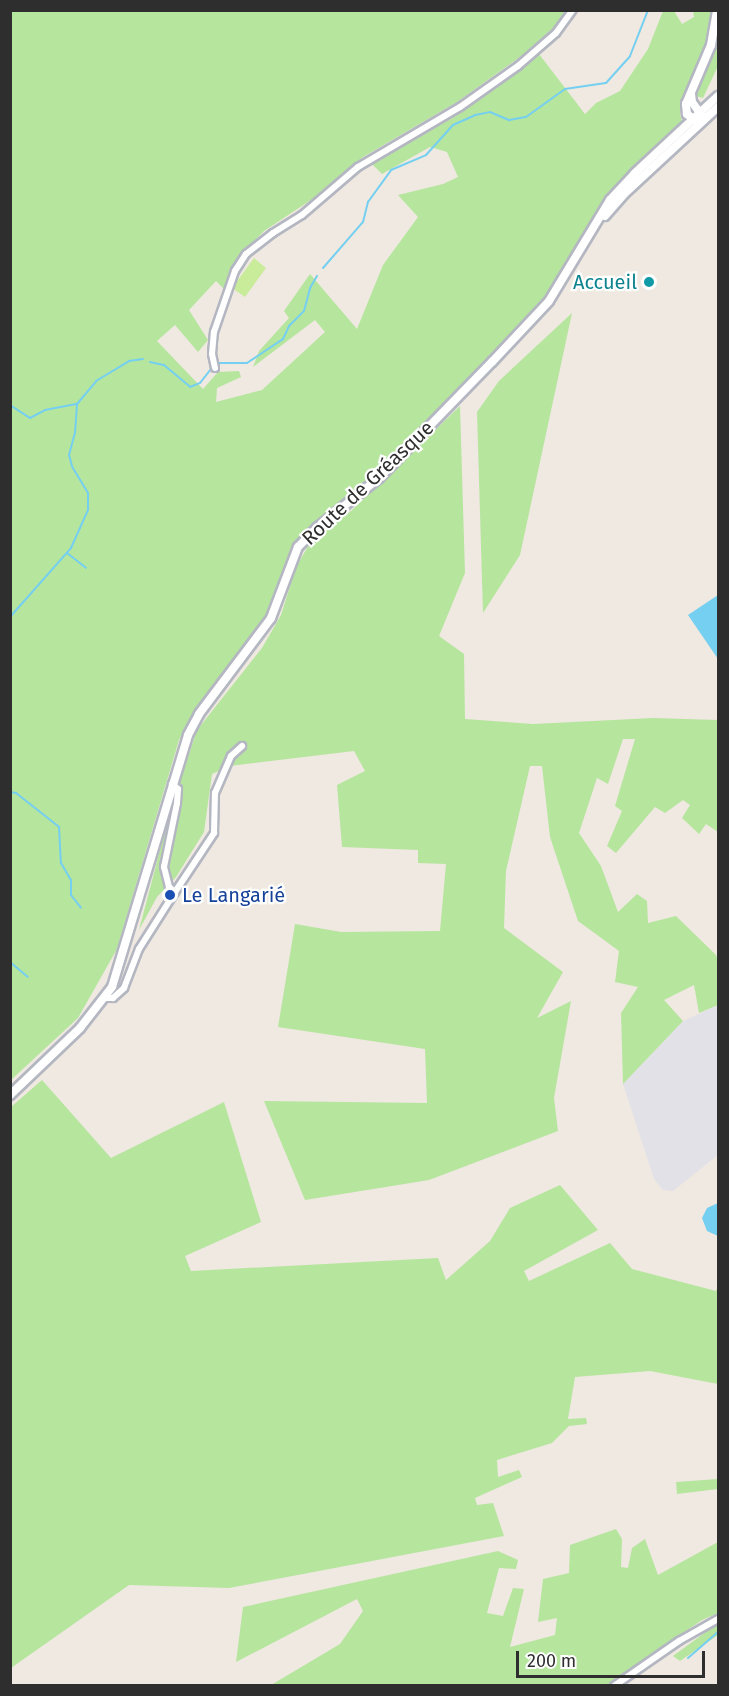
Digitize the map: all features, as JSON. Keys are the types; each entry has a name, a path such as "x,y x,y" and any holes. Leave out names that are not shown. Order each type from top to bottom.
{"street":[{"path":"215,368 212,354 214,332 235,271 246,254 273,232 302,215 358,167 460,107 518,66 556,33 573,10"},
{"path":"691,94 692,102 701,113 702,123 692,120 686,110 686,104 711,45 717,10"},
{"name":"Route de Gréasque","path":"10,1095 80,1029 106,998 121,961 188,735 199,714 271,618 290,562 298,547 318,527 387,470 516,337 558,288 597,219 622,186 718,96"},
{"name":"Route de Gréasque","path":"587,238 624,194 718,107"},
{"path":"106,998 113,998 124,988 139,949 214,833 215,793 231,756 242,746"},
{"path":"172,784 178,789 177,803 164,867 169,887 175,892"},
{"path":"614,1686 679,1641 718,1619"}],"shaded area":[{"path":"718,1005 718,1155 673,1191 663,1190 654,1179 623,1084 683,1021"}],"green space":[{"path":"11,11 567,11 563,19 524,54 457,102 363,157 320,194 264,231 236,260 226,291 216,281 189,310 208,340 198,352 175,325 157,341 203,389 218,372 239,371 241,377 217,388 216,402 262,390 325,332 315,320 253,367 259,351 289,318 284,311 310,274 357,329 383,265 418,217 398,195 443,184 458,177 447,152 430,147 382,174 370,162 451,119 539,54 585,114 596,103 620,91 648,49 663,11 674,11 682,24 694,17 693,11 713,11 707,46 684,96 680,114 683,125 623,179 592,219 557,282 536,309 359,489 317,521 294,548 264,621 196,708 179,740 117,949 78,1018 11,1080"},
{"path":"718,31 718,66 703,98 696,96 716,44"},
{"path":"254,258 266,268 245,297 232,288"},
{"path":"572,313 520,555 483,613 477,412 499,381"},
{"path":"460,406 465,573 439,636 464,654 465,719 533,724 653,718 718,720 718,832 706,824 699,834 682,818 690,805 683,800 665,813 655,807 616,853 607,846 622,811 615,806 635,739 623,739 608,784 597,778 579,833 601,866 618,912 637,894 647,901 648,923 676,916 716,955 718,1005 699,1013 694,985 664,1000 683,1021 623,1084 621,1013 638,987 615,982 619,951 578,921 550,837 542,766 530,766 506,871 504,928 563,972 537,1018 571,1001 554,1098 558,1131 429,1180 305,1200 264,1101 427,1103 425,1049 278,1027 295,924 341,932 440,931 446,864 418,863 418,850 342,847 337,785 365,771 354,751 230,766 212,774 204,832 176,877 157,897 139,930 171,808 197,730 262,648 281,615 296,567 314,536 351,511"},
{"path":"42,1080 111,1158 224,1102 261,1222 185,1256 191,1271 438,1258 446,1280 490,1241 510,1208 560,1185 598,1230 524,1271 529,1281 610,1243 632,1269 716,1291 718,1286 718,1384 650,1371 575,1377 568,1419 586,1418 587,1424 569,1426 552,1443 497,1460 498,1477 519,1470 522,1477 475,1498 477,1505 493,1503 504,1536 229,1588 129,1585 11,1668 11,1107"},
{"path":"718,1479 718,1489 677,1494 676,1482"},
{"path":"616,1529 622,1539 621,1567 628,1568 632,1548 645,1539 658,1575 718,1542 718,1613 702,1620 607,1685 271,1685 340,1644 363,1611 357,1599 236,1662 243,1607 498,1551 518,1560 516,1569 499,1568 487,1613 503,1616 513,1588 524,1589 510,1647 555,1635 557,1618 538,1622 543,1579 569,1573 570,1545"},
{"path":"718,1623 718,1635 680,1661 673,1656"}],"water":[{"path":"718,595 718,659 688,615"},
{"path":"718,1203 718,1236 707,1231 702,1218 707,1208"}],"waterway":[{"path":"323,268 363,222 368,202 391,170 426,155 453,125 475,115 490,112 509,120 526,117 565,89 606,83 630,56 648,10"},
{"path":"218,363 247,363 283,339 289,326 304,311 310,288 317,276"},
{"path":"10,405 30,418 45,410 77,404 96,381 129,361 143,359"},
{"path":"150,362 164,365 190,387 200,383 211,369"},
{"path":"10,617 71,548 88,510 88,493 72,466 69,455 75,433 77,404"},
{"path":"67,553 86,568"},
{"path":"10,792 16,793 59,827 61,863 71,880 71,895 81,908"},
{"path":"10,962 28,977"},
{"path":"688,1658 718,1632"}],"place":[{"name":"Accueil","path":"649,282"},
{"name":"Le Langarié","path":"170,895"}]}
